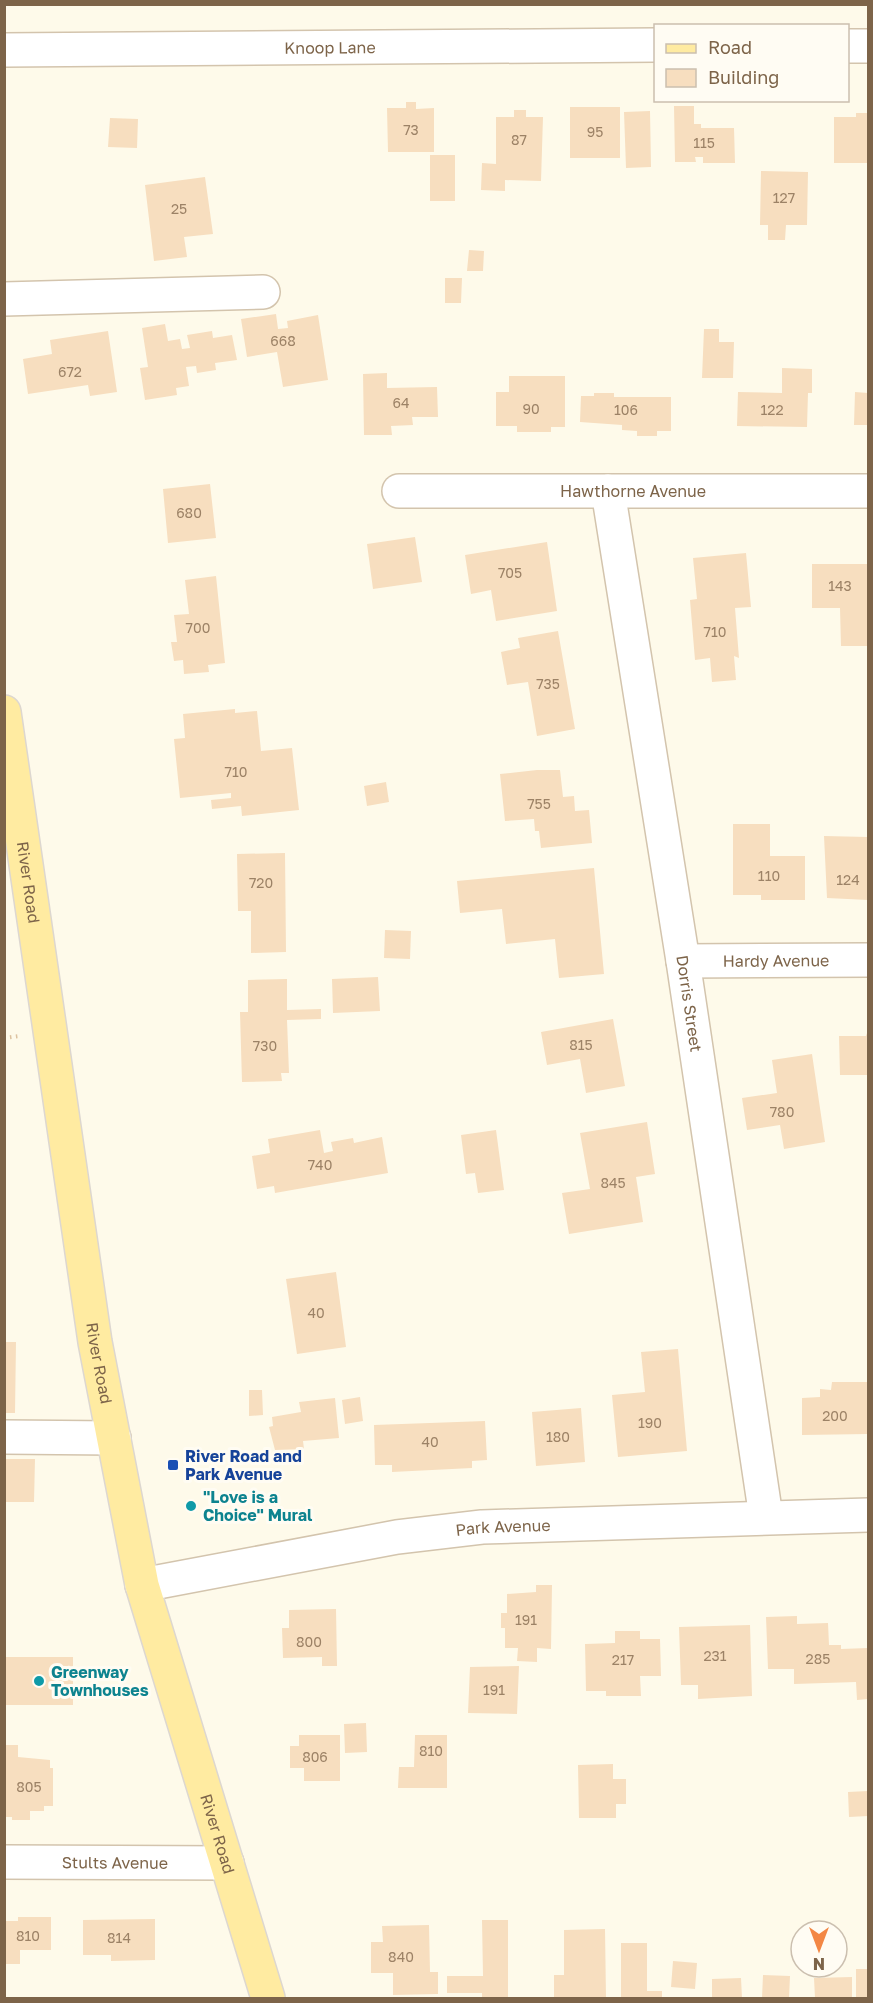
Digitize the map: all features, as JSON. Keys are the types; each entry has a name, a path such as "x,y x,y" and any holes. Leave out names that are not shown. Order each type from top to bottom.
{"main road":[{"name":"River Road","path":"4,712 94,1330 142,1585 268,1998"}],"street":[{"name":"Knoop Lane","path":"4,50 654,45"},
{"path":"849,46 868,46"},
{"path":"4,299 262,292"},
{"name":"Hawthorne Avenue","path":"399,491 868,490"},
{"name":"Dorris Street","path":"608,491 683,961 766,1517"},
{"name":"Hardy Avenue","path":"683,961 868,960"},
{"path":"4,1437 114,1438"},
{"name":"Park Avenue","path":"142,1585 397,1538 482,1527 868,1515"},
{"name":"Stults Avenue","path":"4,1862 227,1863"}],"building":[{"path":"406,102 416,102 416,109 434,108 434,152 388,152 387,108 406,108"},
{"path":"674,106 694,106 694,124 701,124 701,128 734,128 735,163 703,163 703,157 695,157 696,162 675,162"},
{"path":"570,107 620,107 620,158 570,158"},
{"path":"514,110 526,110 526,117 543,117 541,181 505,180 505,191 481,190 482,163 496,164 496,117 514,117"},
{"path":"650,111 651,167 626,168 624,112"},
{"path":"856,113 868,113 868,163 834,163 834,117 856,117"},
{"path":"110,118 138,119 137,148 108,147"},
{"path":"430,155 455,155 455,201 430,201"},
{"path":"761,171 808,172 807,225 786,225 785,240 768,240 768,225 760,225"},
{"path":"205,177 213,234 184,237 187,257 154,261 145,185"},
{"path":"469,250 484,251 483,271 467,271"},
{"path":"445,278 462,278 461,303 445,303"},
{"path":"276,314 278,329 288,328 287,321 318,315 328,380 283,387 277,352 247,357 241,319"},
{"path":"165,324 168,341 180,339 182,349 190,348 187,335 212,331 213,338 232,335 237,360 215,363 216,370 197,373 196,366 186,367 189,386 176,388 177,395 145,400 140,368 148,367 142,328"},
{"path":"704,329 719,329 719,342 734,342 733,378 702,378"},
{"path":"108,331 117,392 90,396 88,385 28,394 23,359 52,354 50,340"},
{"path":"782,368 812,369 812,393 808,393 807,427 737,426 738,392 782,393"},
{"path":"387,373 387,388 437,387 438,417 412,417 413,425 391,426 392,435 364,435 363,374"},
{"path":"509,376 565,376 565,427 551,427 551,432 517,432 517,426 496,426 496,392 509,392"},
{"path":"855,392 868,393 868,425 854,425"},
{"path":"594,393 614,393 614,397 671,397 671,431 657,431 657,436 637,436 637,431 622,430 622,425 580,422 581,396 594,396"},
{"path":"210,484 216,538 168,543 163,489"},
{"path":"415,537 422,582 373,589 367,544"},
{"path":"547,542 557,611 496,621 491,590 471,594 465,555"},
{"path":"746,553 751,607 735,608 739,658 734,656 736,680 712,682 710,658 695,660 690,600 697,599 693,558"},
{"path":"812,564 868,564 868,646 841,646 840,608 812,608"},
{"path":"216,576 225,663 208,665 209,672 184,674 183,660 174,661 171,642 177,642 174,615 189,614 185,580"},
{"path":"558,631 575,729 537,736 528,682 507,685 501,652 520,648 518,638"},
{"path":"235,709 235,713 257,711 261,751 292,748 299,810 242,816 241,806 212,809 211,800 231,798 231,793 180,798 174,739 185,738 183,714"},
{"path":"560,770 563,797 574,796 575,811 589,810 592,843 541,848 539,831 535,831 534,819 505,821 500,774"},
{"path":"386,782 389,802 367,806 364,786"},
{"path":"733,824 770,824 770,856 805,856 805,900 761,900 761,895 733,895"},
{"path":"824,836 868,837 868,900 827,898"},
{"path":"285,853 286,952 251,953 251,911 238,911 237,854"},
{"path":"594,868 604,974 559,978 555,939 506,944 502,909 460,913 457,881"},
{"path":"385,930 411,931 410,959 384,958"},
{"path":"378,977 380,1011 333,1013 332,979"},
{"path":"287,979 287,1010 321,1009 321,1019 287,1020 289,1073 281,1073 282,1081 242,1082 240,1012 248,1012 248,980"},
{"path":"613,1019 625,1086 586,1093 580,1059 547,1065 541,1032"},
{"path":"868,1030 868,1075 840,1075 839,1036 866,1036"},
{"path":"812,1054 825,1142 784,1149 780,1125 747,1130 742,1098 777,1093 772,1060"},
{"path":"647,1122 655,1174 636,1177 643,1222 569,1234 562,1193 590,1189 580,1133"},
{"path":"320,1130 324,1153 333,1151 331,1142 353,1138 354,1143 382,1137 388,1173 275,1193 274,1186 257,1189 252,1156 270,1153 268,1139"},
{"path":"496,1130 504,1190 478,1193 475,1173 466,1174 461,1135"},
{"path":"336,1272 346,1347 297,1354 286,1279"},
{"path":"4,1342 16,1342 15,1413 4,1413"},
{"path":"678,1349 687,1451 618,1457 612,1395 645,1392 641,1352"},
{"path":"832,1382 868,1382 868,1434 802,1435 802,1398 820,1397 820,1389 831,1390"},
{"path":"249,1390 262,1390 263,1415 249,1416"},
{"path":"360,1397 363,1421 345,1424 342,1400"},
{"path":"335,1398 339,1438 303,1441 304,1449 275,1450 269,1427 273,1426 272,1417 301,1412 299,1402"},
{"path":"581,1408 585,1462 536,1466 532,1412"},
{"path":"485,1421 487,1460 472,1461 472,1468 392,1472 392,1465 375,1465 374,1425"},
{"path":"5,1459 35,1459 34,1502 5,1502"},
{"path":"536,1585 552,1585 551,1649 537,1648 537,1662 517,1661 518,1648 505,1648 505,1628 501,1628 501,1613 507,1613 507,1594 536,1592"},
{"path":"336,1609 337,1666 322,1666 322,1657 283,1658 282,1628 289,1628 289,1610"},
{"path":"797,1616 797,1624 828,1623 829,1645 841,1645 841,1649 868,1648 868,1699 857,1700 856,1682 794,1684 794,1669 768,1669 766,1617"},
{"path":"750,1625 752,1696 698,1699 698,1685 681,1685 679,1627"},
{"path":"615,1631 640,1631 640,1639 660,1639 661,1676 640,1676 641,1696 606,1696 606,1691 586,1691 585,1644 615,1643"},
{"name":"Greenway Townhouses","path":"4,1657 73,1657 73,1705 4,1705"},
{"path":"519,1666 517,1714 468,1713 470,1667"},
{"path":"366,1723 367,1752 345,1753 344,1724"},
{"path":"299,1735 340,1735 340,1781 304,1781 304,1768 290,1768 290,1746 299,1746"},
{"path":"415,1735 447,1735 447,1788 398,1788 399,1767 414,1767"},
{"path":"4,1745 18,1745 18,1757 50,1760 50,1768 53,1768 53,1806 44,1806 44,1811 30,1811 30,1820 12,1820 12,1817 4,1817"},
{"path":"613,1764 613,1779 626,1779 626,1804 616,1804 616,1818 579,1818 578,1765"},
{"path":"868,1791 868,1816 849,1817 848,1792"},
{"path":"18,1917 51,1917 51,1950 20,1950 20,1964 4,1964 4,1921 18,1921"},
{"path":"155,1919 155,1960 111,1961 111,1955 83,1955 83,1920"},
{"path":"482,1920 508,1920 508,1998 482,1998 482,1993 447,1993 447,1976 483,1976"},
{"path":"429,1925 430,1972 438,1972 438,1994 393,1995 393,1973 371,1973 371,1942 383,1942 382,1926"},
{"path":"605,1929 606,1998 554,1998 554,1975 564,1975 564,1930"},
{"path":"621,1943 647,1943 647,1991 662,1991 662,1998 621,1998"},
{"path":"673,1961 697,1963 695,1989 671,1987"},
{"path":"856,1969 868,1969 868,1998 856,1998"},
{"path":"763,1975 789,1976 789,1998 762,1998"},
{"path":"852,1977 852,1998 815,1998 814,1979 849,1979"},
{"path":"741,1978 742,1998 712,1998 712,1979"}],"place":[{"name":"River Road and Park Avenue","path":"173,1465"},
{"name":"\"Love is a Choice\" Mural","path":"191,1506"},
{"name":"Greenway Townhouses","path":"39,1681"}]}
